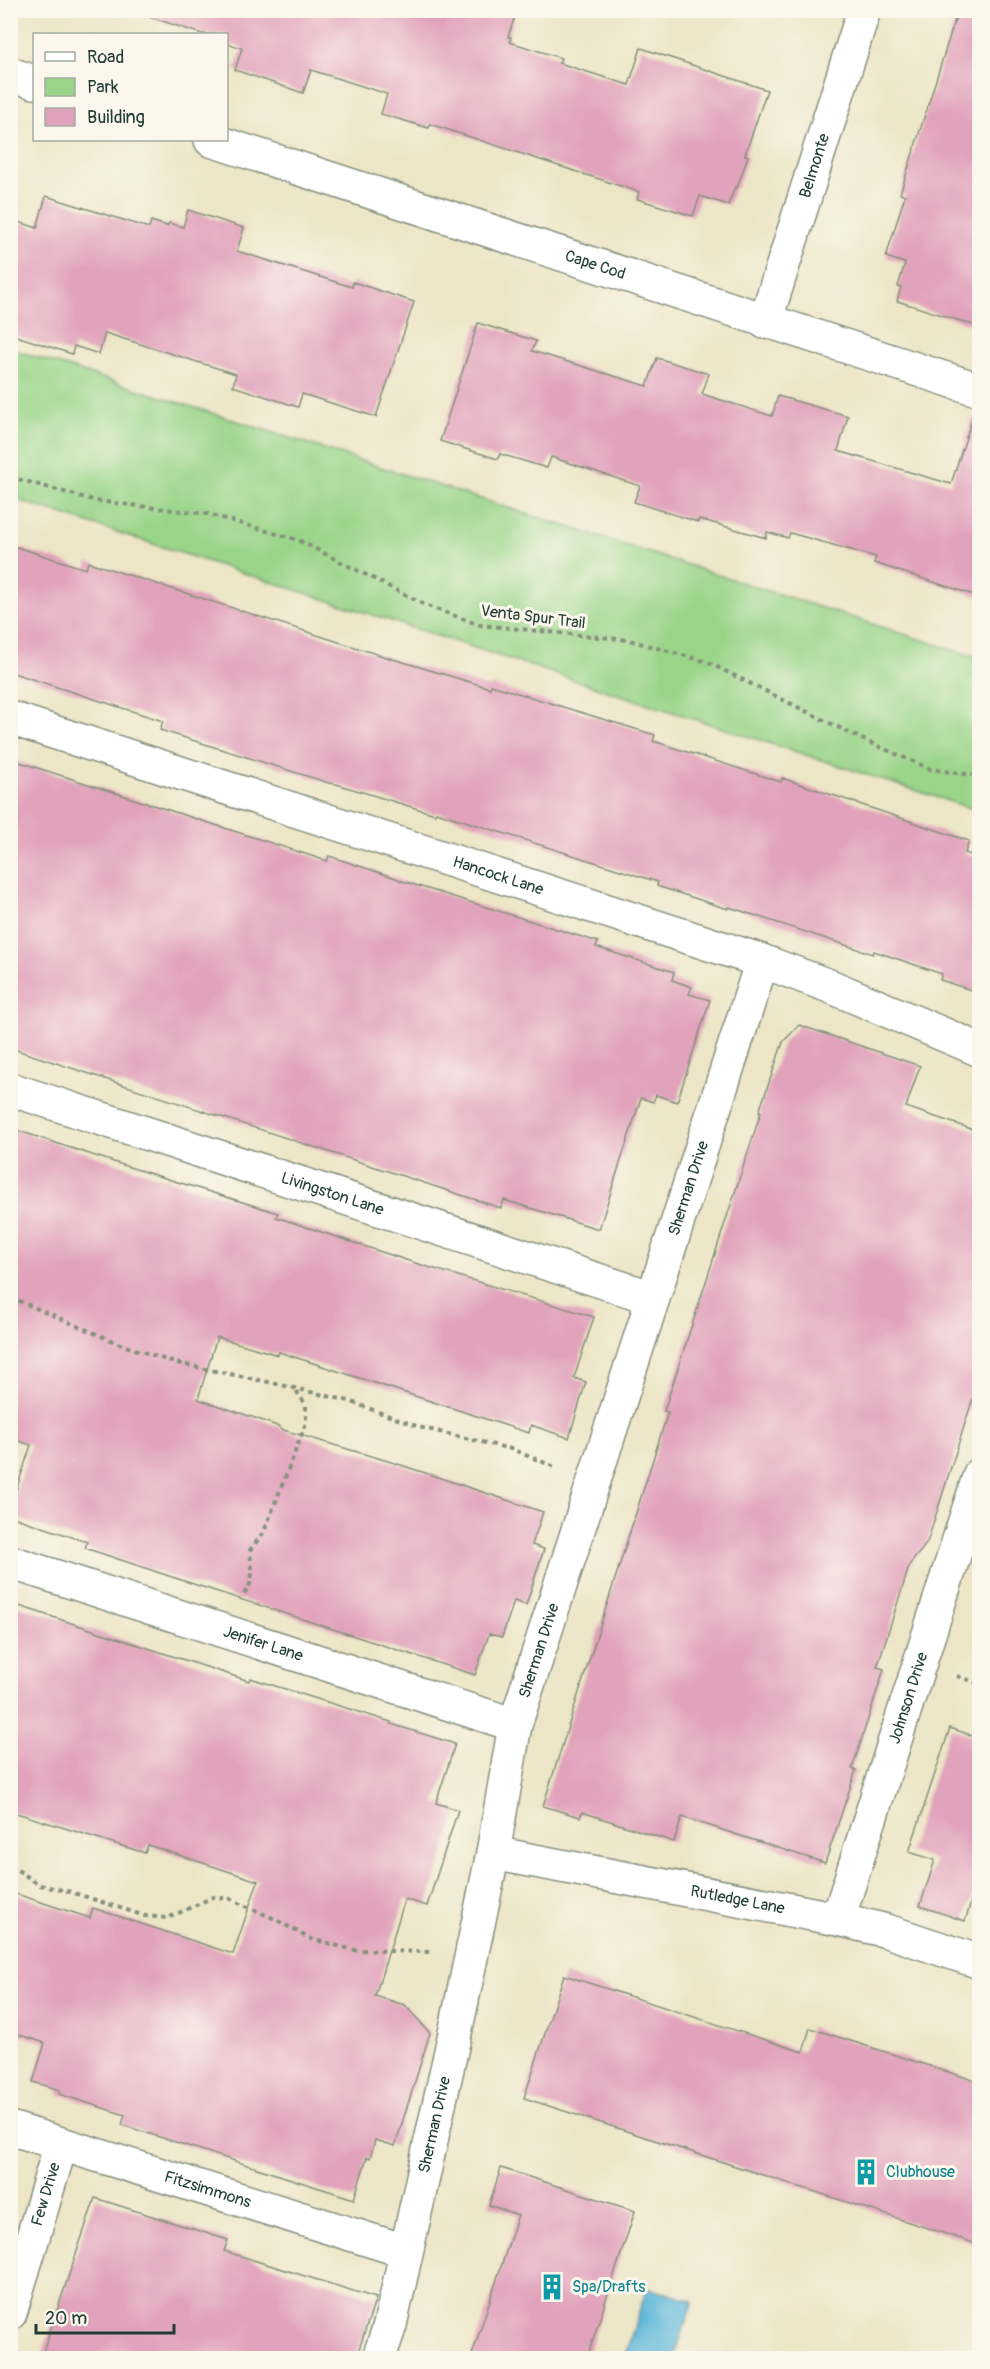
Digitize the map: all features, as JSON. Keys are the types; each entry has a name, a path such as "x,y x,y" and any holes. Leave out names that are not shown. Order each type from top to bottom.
{"street":[{"name":"Belmonte","path":"765,322 864,10"},
{"path":"10,74 33,82"},
{"name":"Cape Cod","path":"213,141 980,390"},
{"name":"Hancock Lane","path":"10,718 762,961 832,987 980,1050"},
{"name":"Sherman Drive","path":"380,2358 390,2325 471,1957 493,1853 515,1725 762,961"},
{"name":"Livingston Lane","path":"10,1089 653,1298"},
{"name":"Johnson Drive","path":"838,1919 980,1474"},
{"name":"Jenifer Lane","path":"10,1562 515,1725"},
{"name":"Rutledge Lane","path":"493,1853 838,1919 980,1962"},
{"name":"Fitzsimmons","path":"10,2128 405,2251"},
{"name":"Few Drive","path":"10,2313 61,2144"}],"path":[{"name":"Venta Spur Trail","path":"10,477 97,501 208,514 298,540 425,605 480,625 629,640 707,662 864,740 930,768 980,776"},
{"path":"10,1297 120,1344 172,1362 349,1401 419,1427 511,1449 594,1482"},
{"path":"223,1631 243,1595 252,1585 250,1550 264,1532 306,1422 306,1405 294,1388"},
{"path":"10,1865 40,1885 71,1892 145,1916 168,1918 213,1897 230,1899 265,1914 308,1938 354,1950 431,1952 471,1957"}],"green space":[{"path":"11,349 979,658 979,811 11,498"}],"water":[{"path":"647,2288 693,2301 674,2358 624,2358"}],"building":[{"path":"151,10 517,10 508,37 511,37 510,42 561,58 559,63 629,85 641,48 767,90 745,155 748,156 737,188 735,187 728,205 700,196 693,216 637,199 639,192 430,124 429,128 381,114 387,94 311,70 303,93 235,70 242,48 228,44 228,33 199,33 150,17"},
{"path":"958,10 980,10 980,327 897,301 901,287 898,287 905,263 886,257 905,195 900,194"},
{"path":"46,196 149,228 151,221 167,226 169,223 183,227 188,210 244,228 237,251 352,287 353,282 414,302 376,417 302,394 298,407 233,386 236,374 105,333 99,354 74,346 72,354 10,334 10,219 37,228"},
{"path":"478,323 536,341 532,351 647,386 657,358 709,374 702,394 772,416 778,396 848,416 838,451 951,484 972,419 980,420 980,597 874,563 876,557 790,533 788,538 767,532 766,538 699,519 698,522 634,502 640,486 551,457 547,468 500,454 498,459 440,441"},
{"path":"10,545 86,569 88,562 383,656 490,688 491,685 655,735 653,741 781,782 782,778 969,841 965,853 980,858 980,993 940,980 942,974 874,951 873,954 729,907 728,909 657,886 658,882 436,812 435,814 332,784 160,730 163,721 10,672"},
{"path":"10,759 327,861 329,856 598,942 596,947 674,972 672,980 692,987 689,994 710,1000 677,1102 656,1095 653,1102 641,1098 599,1229 504,1200 501,1208 10,1048"},
{"path":"799,1025 920,1066 906,1107 980,1132 980,1376 927,1543 910,1564 877,1667 884,1669 852,1769 856,1770 825,1863 682,1817 674,1842 582,1812 580,1817 543,1806 668,1412 664,1411 761,1112 759,1112 783,1042"},
{"path":"10,1128 278,1213 276,1217 415,1263 594,1317 574,1378 586,1382 569,1438 531,1425 529,1433 279,1352 278,1355 217,1337 198,1399 280,1427 280,1429 398,1464 543,1512 532,1545 544,1549 526,1605 514,1601 502,1637 489,1634 475,1675 85,1548 87,1542 10,1516 10,1509 31,1445 10,1438"},
{"path":"10,1603 249,1681 250,1678 455,1744 436,1803 458,1810 427,1906 405,1899 375,1996 405,2005 430,2033 395,2146 375,2140 370,2158 367,2157 354,2199 122,2125 125,2115 59,2094 60,2090 33,2082 45,2043 10,2032 10,1892 90,1918 93,1908 233,1954 258,1881 148,1845 145,1853 10,1811"},
{"path":"950,1728 980,1738 980,1874 965,1921 920,1906 935,1860 909,1852"},
{"name":"Clubhouse","path":"564,1975 803,2052 810,2028 980,2082 980,2245 524,2098"},
{"name":"Spa/Drafts","path":"501,2168 635,2211 587,2358 471,2358 518,2215 489,2205"},
{"path":"95,2198 228,2240 224,2251 376,2298 356,2358 41,2358"}],"place":[{"name":"Clubhouse","path":"866,2172"},
{"name":"Spa/Drafts","path":"552,2287"}]}
